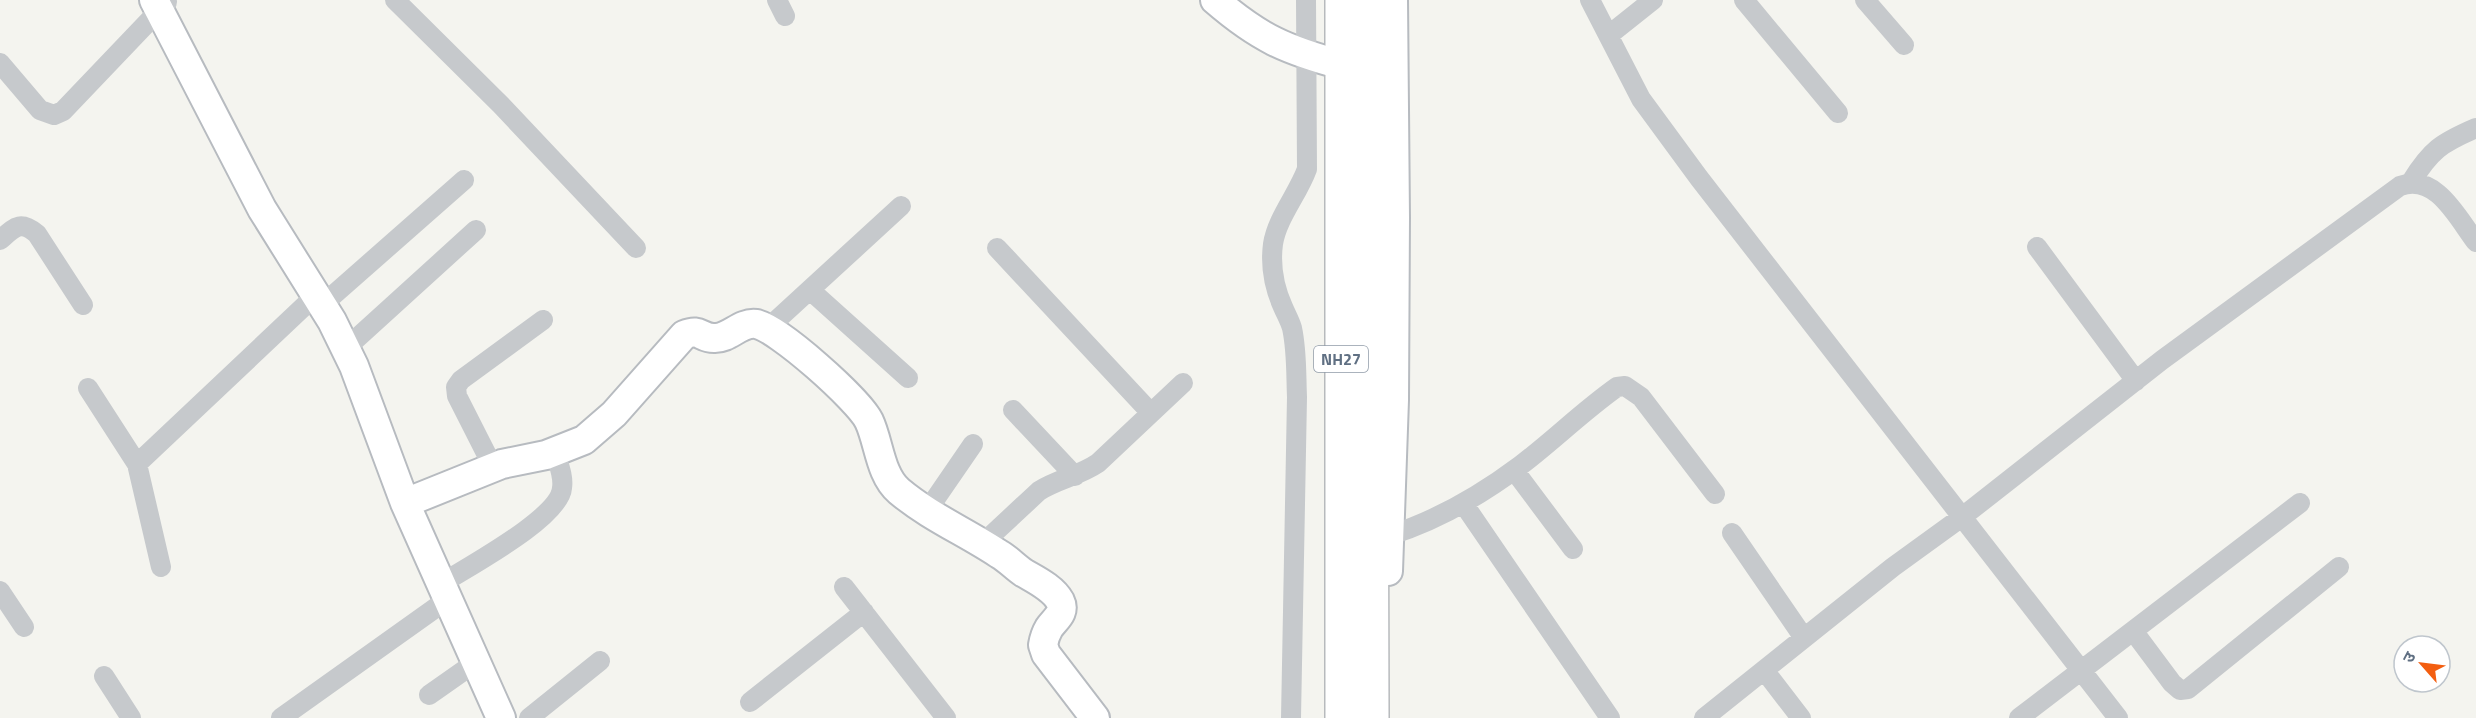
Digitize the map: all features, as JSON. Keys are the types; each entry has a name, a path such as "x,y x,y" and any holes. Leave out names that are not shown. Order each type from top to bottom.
{"highway":[{"name":"NH27","path":"1342,0 1342,718"},
{"name":"NH27","path":"1370,0 1372,718"}],"street":[{"path":"395,0 501,105 636,249"},
{"path":"1215,0 1249,28 1292,51 1342,65"},
{"path":"1291,718 1296,354 1291,326 1274,285 1272,269 1273,244 1277,227 1307,169 1305,0"},
{"path":"1388,718 1388,536 1394,354 1393,0"},
{"path":"1590,0 1641,99 1686,161 2118,718"},
{"path":"1609,35 1653,0"},
{"path":"1744,0 1838,113"},
{"path":"1865,0 1904,45"},
{"path":"0,63 40,110 54,115 63,111 160,3 262,209 319,300 345,349 405,503 501,718"},
{"path":"2411,182 2427,156 2435,149 2476,128"},
{"path":"137,464 319,300 464,180"},
{"path":"1704,718 1893,567 1962,517 2136,381 2400,186 2411,182 2433,188 2476,242"},
{"path":"767,329 901,206"},
{"path":"0,240 14,228 23,225 38,234 83,304"},
{"path":"345,349 476,230"},
{"path":"2037,247 2136,381"},
{"path":"997,248 1151,413"},
{"path":"810,290 908,378"},
{"path":"493,467 457,396 456,387 461,380 543,320"},
{"path":"405,503 493,467 555,452 584,440 614,414 684,335 693,331 711,339 721,338 746,325 758,324 824,372 855,400 868,418 888,476 897,489 927,511 1042,584 1060,600 1062,609 1058,619 1049,628 1043,645 1046,654 1084,714"},
{"path":"982,544 1049,484 1075,476 1098,463 1183,383"},
{"path":"1388,536 1406,531 1463,503 1514,470 1617,387 1625,386 1641,397 1715,494"},
{"path":"88,388 137,464 161,567"},
{"path":"1013,410 1075,476"},
{"path":"927,511 973,444"},
{"path":"281,718 548,513 558,501 562,489 555,452"},
{"path":"1514,470 1573,549"},
{"path":"2019,718 2134,632 2300,502"},
{"path":"1463,503 1610,718"},
{"path":"1732,533 1804,638"},
{"path":"2134,632 2172,683 2180,690 2188,689 2339,567"},
{"path":"844,587 946,718"},
{"path":"0,591 24,627"},
{"path":"750,702 864,612"},
{"path":"528,718 600,661"},
{"path":"429,695 476,662"},
{"path":"1764,670 1801,718"},
{"path":"104,676 131,718"}]}
